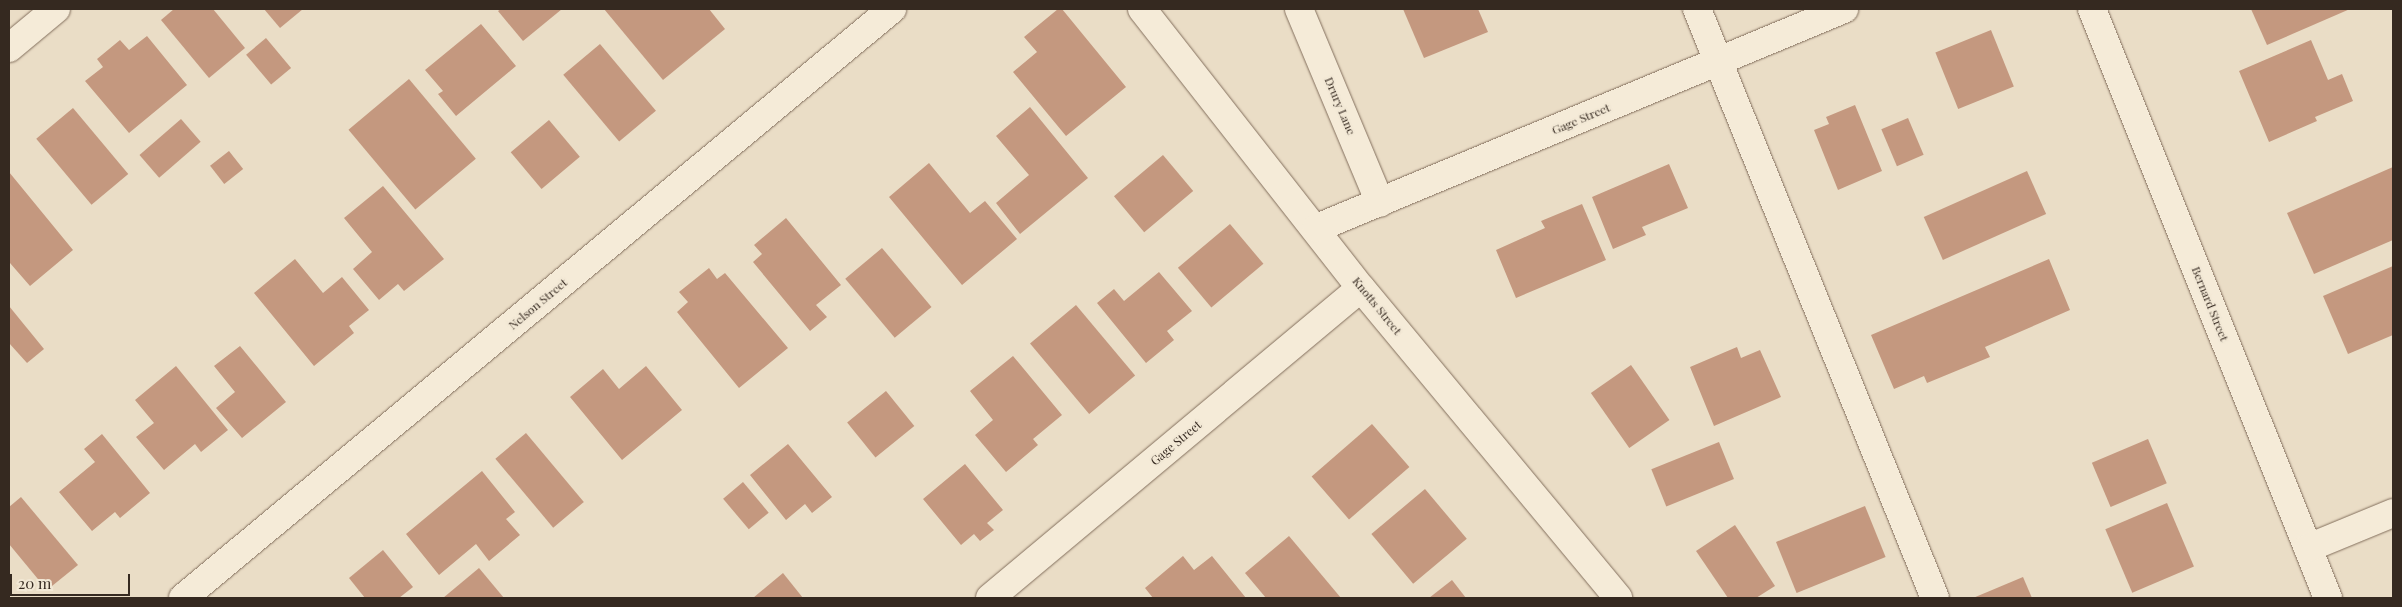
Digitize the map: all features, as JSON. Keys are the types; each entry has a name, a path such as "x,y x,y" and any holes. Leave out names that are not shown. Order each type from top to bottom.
{"street":[{"path":"9,48 56,9"},
{"name":"Nelson Street","path":"183,598 892,9"},
{"name":"Knotts Street","path":"1142,9 1317,228 1361,288 1618,598"},
{"name":"Drury Lane","path":"1299,9 1380,203"},
{"path":"1696,9 1935,598"},
{"name":"Gage Street","path":"1317,228 1844,9"},
{"name":"Bernard Street","path":"2092,9 2328,598"},
{"name":"Gage Street","path":"990,598 1361,288"},
{"path":"2308,548 2393,513"}],"building":[{"path":"174,9 213,9 245,48 209,78 161,20"},
{"path":"264,9 303,9 280,28"},
{"path":"501,9 562,9 523,41 498,11"},
{"path":"604,9 709,9 725,29 663,80"},
{"path":"1058,9 1062,9 1126,87 1066,136 1013,72 1037,52 1024,37"},
{"path":"1403,9 1478,9 1488,32 1424,58"},
{"path":"2251,9 2350,9 2267,45"},
{"path":"481,24 516,66 456,116 438,94 443,91 425,70"},
{"path":"1991,30 2014,87 1958,109 1935,52"},
{"path":"147,36 187,85 129,133 85,81 103,67 97,59 120,40 129,50"},
{"path":"266,38 291,68 271,85 246,55"},
{"path":"2311,40 2328,80 2342,74 2353,101 2315,117 2317,121 2269,142 2239,71"},
{"path":"600,44 656,111 619,141 563,75"},
{"path":"409,79 476,159 415,209 348,130"},
{"path":"1855,105 1882,171 1838,190 1814,130 1829,124 1826,117"},
{"path":"1030,107 1088,178 1020,234 996,203 1029,175 996,136"},
{"path":"73,108 128,174 92,205 36,139"},
{"path":"1908,118 1924,155 1897,166 1881,129"},
{"path":"181,119 201,142 159,178 139,155"},
{"path":"549,120 580,157 542,189 511,152"},
{"path":"229,151 243,169 224,184 210,166"},
{"path":"1163,155 1193,191 1144,232 1114,196"},
{"path":"929,163 970,213 985,201 1017,239 962,285 889,197"},
{"path":"1669,164 1688,208 1642,227 1646,235 1613,249 1592,197"},
{"path":"2393,167 2393,240 2314,274 2287,213"},
{"path":"2027,171 2046,214 1943,260 1924,217"},
{"path":"9,172 73,250 30,286 9,264"},
{"path":"383,186 444,259 404,291 398,284 379,300 353,269 372,252 344,218"},
{"path":"1582,204 1606,260 1516,298 1496,250 1545,228 1541,221"},
{"path":"786,218 841,285 816,305 827,317 810,331 753,262 762,254 754,245"},
{"path":"1230,224 1263,264 1211,308 1178,268"},
{"path":"882,248 931,307 895,338 845,279"},
{"path":"295,259 323,293 342,277 369,310 349,326 354,333 314,366 254,293"},
{"path":"2049,259 2070,310 1985,347 1990,357 1927,383 1924,376 1894,389 1871,335"},
{"path":"2393,266 2393,335 2348,354 2323,296"},
{"path":"709,268 717,279 725,273 788,348 739,388 677,312 688,302 679,292"},
{"path":"1159,272 1192,311 1167,331 1174,340 1146,363 1097,303 1114,289 1124,301"},
{"path":"1076,305 1135,375 1089,414 1030,344"},
{"path":"9,306 44,349 27,363 9,343"},
{"path":"240,346 286,402 242,438 216,408 235,392 214,366"},
{"path":"1737,347 1741,358 1760,350 1781,397 1714,426 1690,367"},
{"path":"1013,356 1062,415 1033,439 1038,445 1006,472 975,435 993,420 970,391"},
{"path":"1631,365 1669,420 1629,448 1591,393"},
{"path":"176,366 228,430 201,452 195,444 164,470 136,437 154,423 135,400"},
{"path":"646,366 682,410 622,460 570,397 603,369 619,389"},
{"path":"886,391 914,426 875,457 847,422"},
{"path":"1372,424 1409,467 1349,520 1312,476"},
{"path":"526,433 584,502 553,528 495,459"},
{"path":"102,434 150,493 120,518 115,512 92,531 59,492 95,462 84,449"},
{"path":"2148,439 2167,483 2111,507 2092,463"},
{"path":"1719,442 1734,479 1666,506 1651,469"},
{"path":"788,444 832,497 812,513 805,504 786,520 750,475"},
{"path":"965,464 1003,510 987,523 994,530 980,541 974,534 961,545 923,499"},
{"path":"482,471 515,512 506,519 520,535 489,561 476,544 439,575 406,534"},
{"path":"743,482 769,513 749,529 723,499"},
{"path":"1425,489 1467,539 1413,584 1371,534"},
{"path":"21,497 78,565 47,590 9,544 9,507"},
{"path":"2167,503 2194,567 2132,593 2105,529"},
{"path":"1865,506 1886,557 1797,593 1776,542"},
{"path":"1735,525 1775,586 1756,598 1728,598 1696,551"},
{"path":"1289,536 1341,598 1266,598 1245,573"},
{"path":"383,550 413,587 399,598 365,598 349,578"},
{"path":"1183,556 1194,570 1212,556 1246,598 1153,598 1145,588"},
{"path":"479,568 504,598 443,598"},
{"path":"783,573 803,598 753,598"},
{"path":"2023,577 2032,598 1973,598"},
{"path":"1452,580 1466,598 1429,598"}]}
